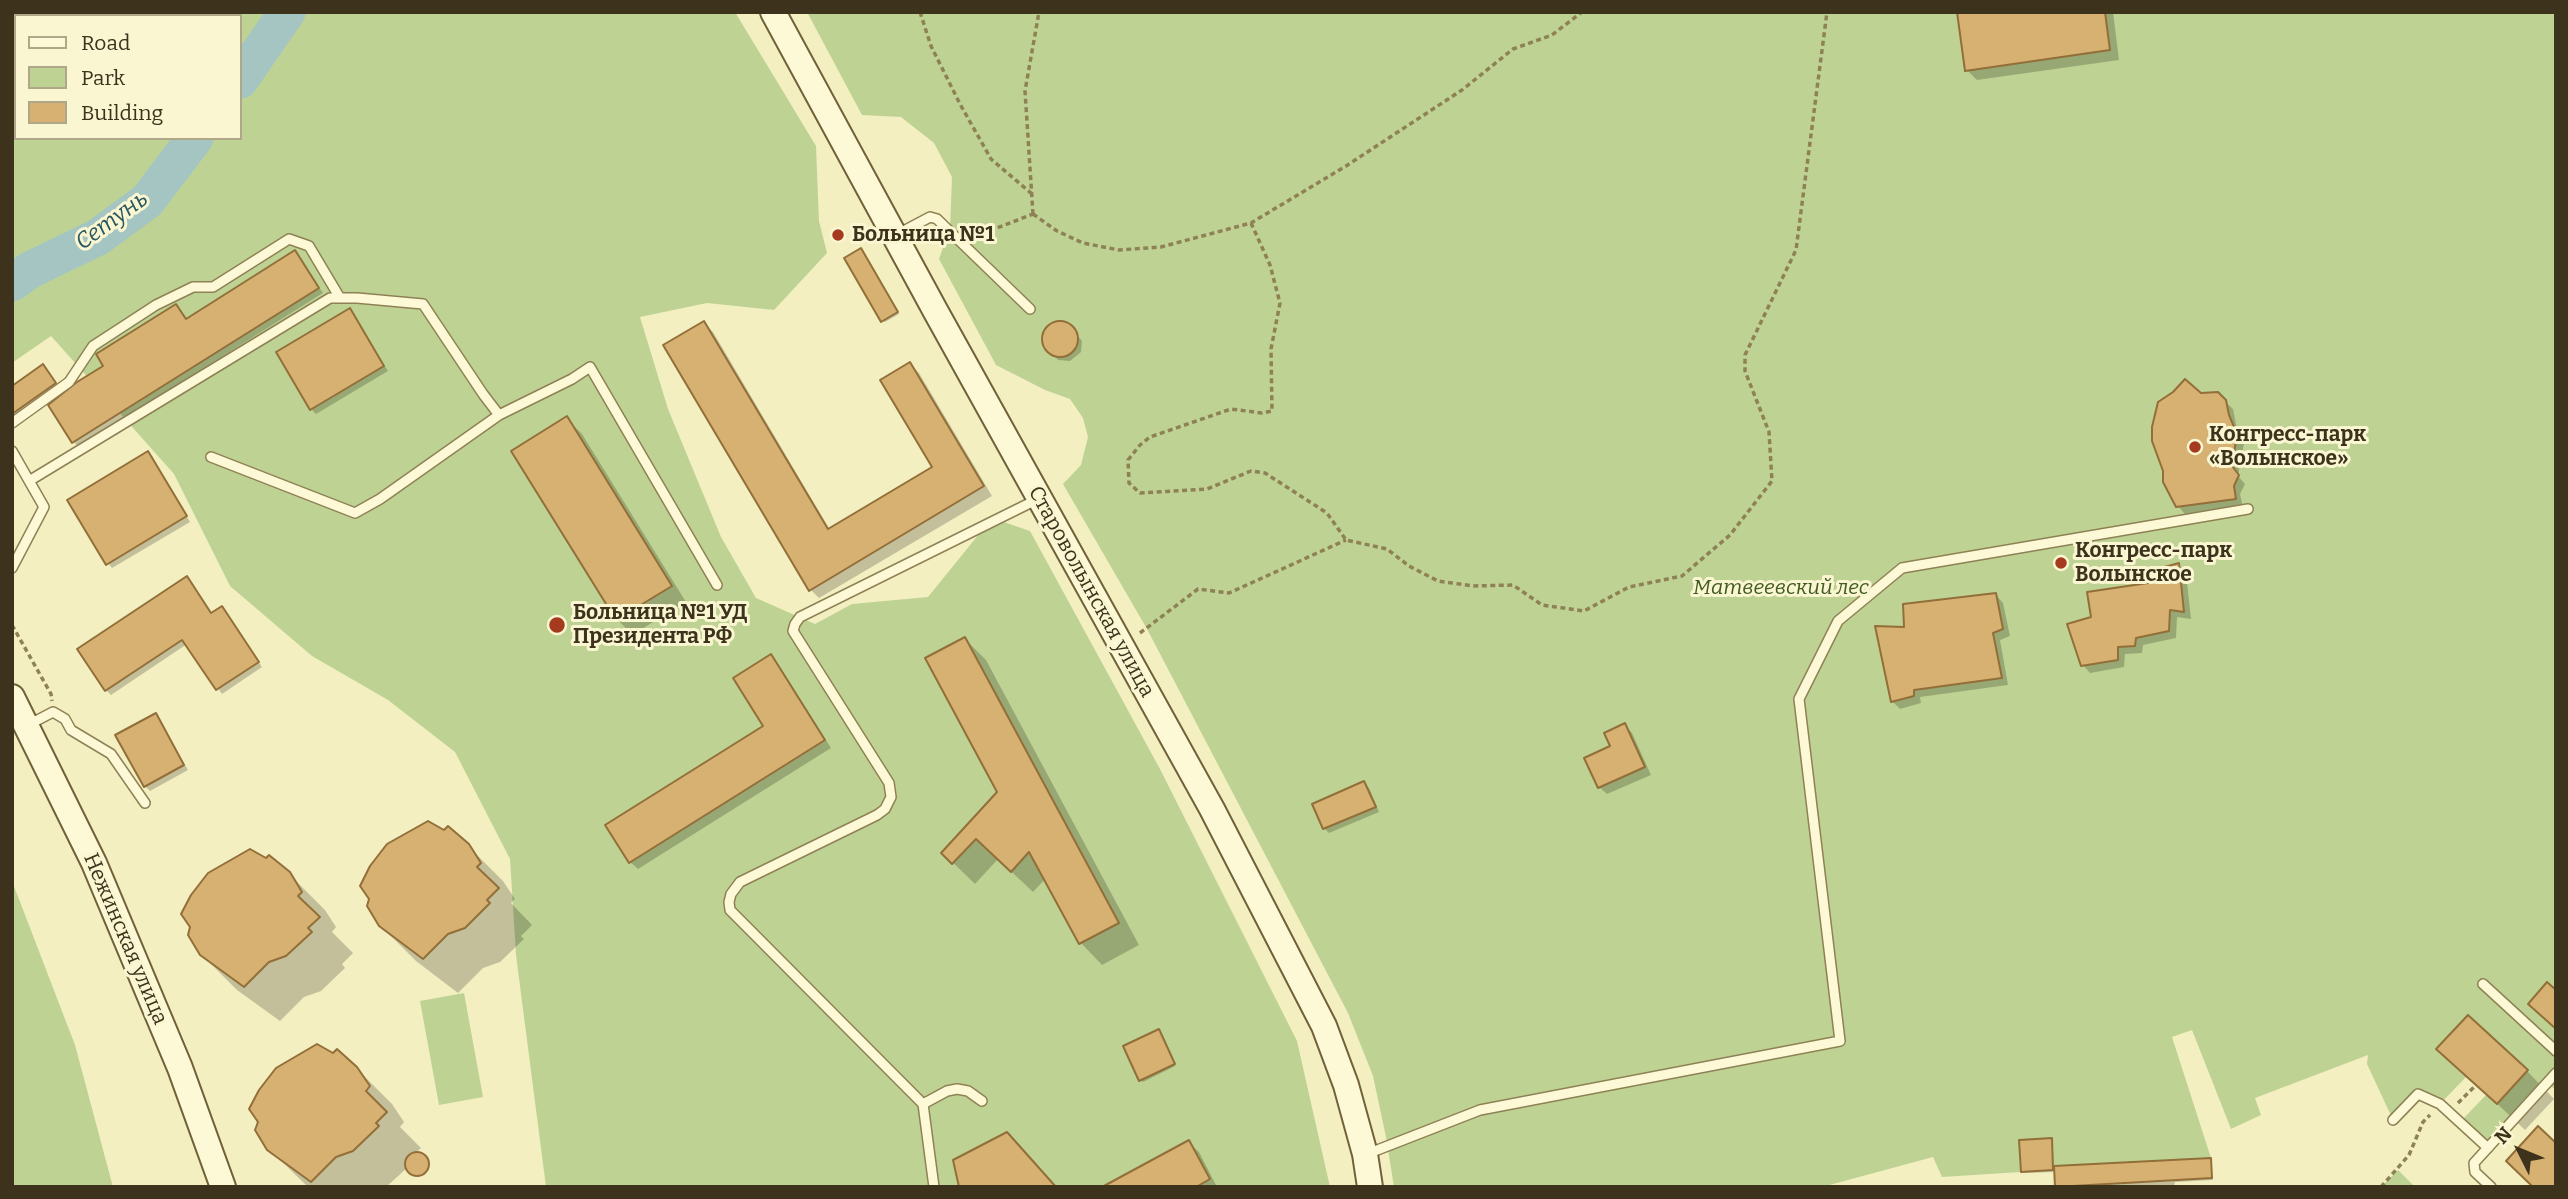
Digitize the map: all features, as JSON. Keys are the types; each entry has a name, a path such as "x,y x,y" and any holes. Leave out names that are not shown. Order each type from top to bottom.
{"street":[{"name":"Староволынская улица","path":"773,12 1212,809 1324,1026 1346,1085 1365,1154 1370,1187"},
{"name":"Нежинская улица","path":"12,697 100,876 180,1068 223,1187"}],"lane":[{"path":"895,236 930,217 937,219 1030,309"},
{"path":"12,423 69,382 93,346 156,305 193,287 213,287 289,239 309,246 340,298"},
{"path":"29,481 330,298 423,304 499,415"},
{"path":"211,457 355,513 380,499 499,415 572,379 590,367 716,585"},
{"path":"12,451 44,507 12,568"},
{"path":"934,1187 923,1104 730,910 729,902 731,894 740,882 877,815 885,809 891,797 888,783 793,631 800,617 1039,499"},
{"path":"1365,1154 1480,1110 1840,1041 1799,699 1838,621 1902,568 2248,509"},
{"path":"26,725 53,712 65,719 71,730 111,754 145,803"},
{"path":"2483,984 2556,1051"},
{"path":"2491,1187 2475,1172 2474,1163 2556,1073"},
{"path":"923,1104 947,1091 957,1089 968,1091 982,1101"},
{"path":"2393,1119 2418,1094 2441,1104 2488,1148"}],"path":[{"path":"920,12 931,46 991,159 1032,194"},
{"path":"1033,214 1025,91 1039,12"},
{"path":"1033,214 1057,231 1083,243 1119,250 1161,247 1251,223 1346,166 1451,97 1513,49 1552,34 1582,12"},
{"path":"1134,638 1198,589 1229,593 1346,540 1387,549 1409,566 1438,581 1473,586 1513,586 1542,605 1584,611 1629,587 1682,576 1730,536 1772,481 1769,432 1745,371 1745,355 1796,250 1827,12"},
{"path":"962,242 1033,214"},
{"path":"1251,223 1270,265 1280,303 1271,349 1272,411 1262,413 1231,409 1150,437 1128,460 1129,483 1140,493 1207,489 1251,471 1265,472 1327,513 1346,540"},
{"path":"12,625 51,694 53,712"},
{"path":"2449,1112 2476,1085"},
{"path":"2381,1187 2409,1155 2423,1122 2441,1104"}],"green space":[{"name":"Больница №1 УД Президента РФ","path":"12,12 735,12 816,146 819,221 827,253 774,310 707,303 640,317 668,409 721,537 756,598 815,624 852,604 928,597 992,518 1030,531 1160,769 1297,1041 1330,1187 546,1187 516,955 510,859 455,752 388,700 312,656 230,586 174,474 51,336 12,363"},
{"name":"Матвеевский лес","path":"807,12 2556,12 2556,1090 2547,1083 2488,1148 2460,1122 2486,1095 2497,1104 2528,1070 2468,1015 2436,1049 2466,1077 2440,1104 2418,1095 2393,1120 2367,1064 2368,1055 2255,1098 2261,1115 2231,1129 2192,1030 2172,1037 2211,1158 2053,1166 2052,1139 2019,1140 2021,1172 1942,1177 1933,1157 1822,1187 1394,1187 1373,1076 1348,1013 1147,629 1063,484 1081,465 1088,437 1083,418 1070,399 1045,390 996,365 939,259 950,228 952,177 934,143 901,117 862,115"},
{"path":"12,881 75,1045 113,1187 12,1187"},
{"path":"464,993 483,1097 439,1105 420,1001"},
{"path":"2398,1170 2415,1187 2381,1187"}],"building":[{"path":"1957,12 2105,12 2110,50 1965,71"},
{"path":"861,248 898,312 881,322 844,258"},
{"path":"295,250 319,288 72,443 48,405 103,366 96,354 176,304 186,319"},
{"path":"350,308 384,366 310,410 276,352"},
{"path":"704,321 828,529 932,467 880,380 910,362 984,486 809,591 663,345"},
{"path":"1060,321 1072,327 1078,339 1072,351 1060,357 1048,351 1042,339 1048,327"},
{"path":"43,364 56,383 12,414 12,386"},
{"name":"Конгресс-парк «Волынское»","path":"2185,379 2201,393 2218,392 2226,400 2237,434 2232,466 2239,475 2234,486 2236,499 2176,507 2163,482 2163,471 2152,441 2152,427 2158,402 2173,392"},
{"path":"567,416 672,586 616,620 511,451"},
{"path":"148,451 187,516 106,565 67,500"},
{"path":"2179,563 2184,612 2170,610 2169,631 2136,638 2135,646 2118,647 2118,660 2081,666 2067,624 2091,617 2087,592 2148,583 2150,571"},
{"path":"187,576 211,613 222,606 259,662 216,690 182,640 105,691 77,649"},
{"path":"1996,593 2003,629 1993,633 2002,678 1914,690 1914,696 1891,702 1875,626 1904,627 1903,604"},
{"path":"965,637 1119,923 1079,944 1029,852 1011,872 976,839 952,864 941,853 997,792 925,658"},
{"path":"771,654 825,740 629,863 605,825 763,726 733,678"},
{"path":"156,713 184,765 144,787 115,735"},
{"path":"1625,723 1645,767 1598,788 1584,758 1610,746 1604,733"},
{"path":"1364,781 1376,807 1323,829 1312,804"},
{"path":"428,821 444,830 448,826 469,844 481,863 477,867 499,888 487,900 490,903 465,928 448,934 423,959 379,926 367,906 369,899 360,886 370,866 387,844"},
{"path":"250,849 266,858 269,855 290,872 302,892 298,896 320,917 308,928 312,932 286,956 269,962 244,987 200,955 188,935 190,927 181,914 208,873"},
{"path":"2547,982 2556,990 2556,1029 2528,1004"},
{"path":"2468,1015 2528,1070 2497,1104 2436,1049"},
{"path":"1159,1029 1175,1064 1139,1081 1123,1046"},
{"path":"317,1044 333,1053 337,1049 357,1067 370,1086 366,1091 387,1112 376,1123 379,1126 353,1151 336,1157 311,1182 267,1150 255,1130 258,1122 249,1109 276,1068"},
{"path":"2538,1126 2556,1143 2556,1187 2533,1187 2506,1161"},
{"path":"1007,1132 1056,1187 959,1187 953,1160"},
{"path":"2052,1138 2053,1170 2021,1172 2019,1140"},
{"path":"1189,1140 1210,1179 1196,1187 1102,1187"},
{"path":"417,1152 428,1159 429,1164 422,1175 417,1176 406,1169 405,1164 412,1153"},
{"path":"2211,1158 2212,1178 2055,1187 2054,1166"}],"waterway":[{"name":"Сетунь","path":"242,77 287,12"},
{"name":"Сетунь","path":"12,283 30,270 98,237 147,201 193,140"}],"place":[{"name":"Больница №1","path":"838,235"},
{"name":"Конгресс-парк «Волынское»","path":"2195,447"},
{"name":"Конгресс-парк Волынское","path":"2061,563"},
{"name":"Больница №1 УД Президента РФ","path":"557,625"}]}
